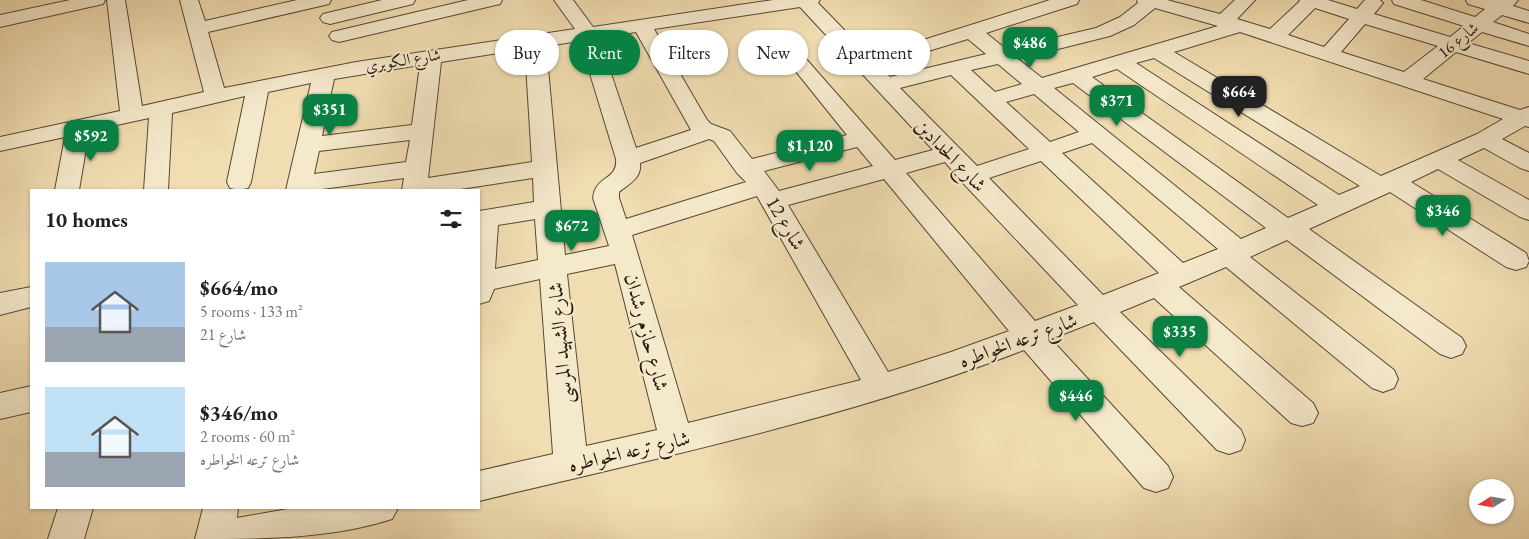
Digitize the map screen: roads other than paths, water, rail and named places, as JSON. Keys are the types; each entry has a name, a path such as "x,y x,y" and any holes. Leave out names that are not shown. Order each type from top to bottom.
{"street":[{"path":"0,21 96,0"},
{"path":"116,0 132,115"},
{"path":"189,0 216,97"},
{"path":"198,28 324,5 406,0"},
{"path":"339,36 462,23 493,0"},
{"path":"563,0 585,30"},
{"path":"930,45 1070,0"},
{"path":"991,100 1157,51 1232,24 1246,0"},
{"path":"1274,37 1310,0 1529,68"},
{"path":"1328,55 1376,0"},
{"path":"1401,0 1529,40"},
{"path":"1475,0 1504,4 1529,17"},
{"name":"شارع الكوبري","path":"615,30 799,1"},
{"name":"شارع الحدادين","path":"799,1 884,85 1098,309 1229,440"},
{"path":"884,85 1003,58 1112,29 1127,21 1149,1 1176,3 1232,24 1407,81 1527,117"},
{"name":"شارع 16","path":"1407,81 1504,4"},
{"path":"324,5 356,68"},
{"name":"شارع الكوبري","path":"0,144 258,87 431,56 462,23 495,31"},
{"name":"شارع 12","path":"642,26 698,124 703,129 722,136 761,184 881,387"},
{"path":"972,32 1096,134 1383,379"},
{"path":"1157,51 1516,260"},
{"path":"416,182 431,56"},
{"path":"1120,62 1338,206"},
{"path":"956,68 1046,151 1169,280 1302,413"},
{"path":"808,73 1030,336 1156,477"},
{"path":"324,74 299,187 416,182 544,168"},
{"name":"شارع الشهيد المرسى","path":"537,75 547,208 571,465"},
{"path":"601,75 628,159 711,131"},
{"path":"1076,75 1451,346"},
{"path":"239,182 258,87"},
{"path":"156,189 161,108"},
{"name":"شارع ترعه الخواطره","path":"480,486 676,440 881,387 959,362 1030,336 1234,253 1485,139 1527,117"},
{"path":"67,189 78,127"},
{"path":"308,145 423,131"},
{"path":"971,176 1096,134"},
{"path":"480,286 553,268 761,184 863,138"},
{"path":"1485,139 1529,163"},
{"path":"761,184 889,169 950,153"},
{"name":"شارع حازم رشدان","path":"628,159 629,170 626,176 610,186 606,194 622,241 676,440"},
{"path":"1438,159 1529,212"},
{"path":"480,264 482,220 547,208"},
{"path":"0,304 30,297"},
{"path":"0,406 30,399"},
{"path":"66,539 76,509"},
{"path":"221,509 214,539 375,509"}]}
